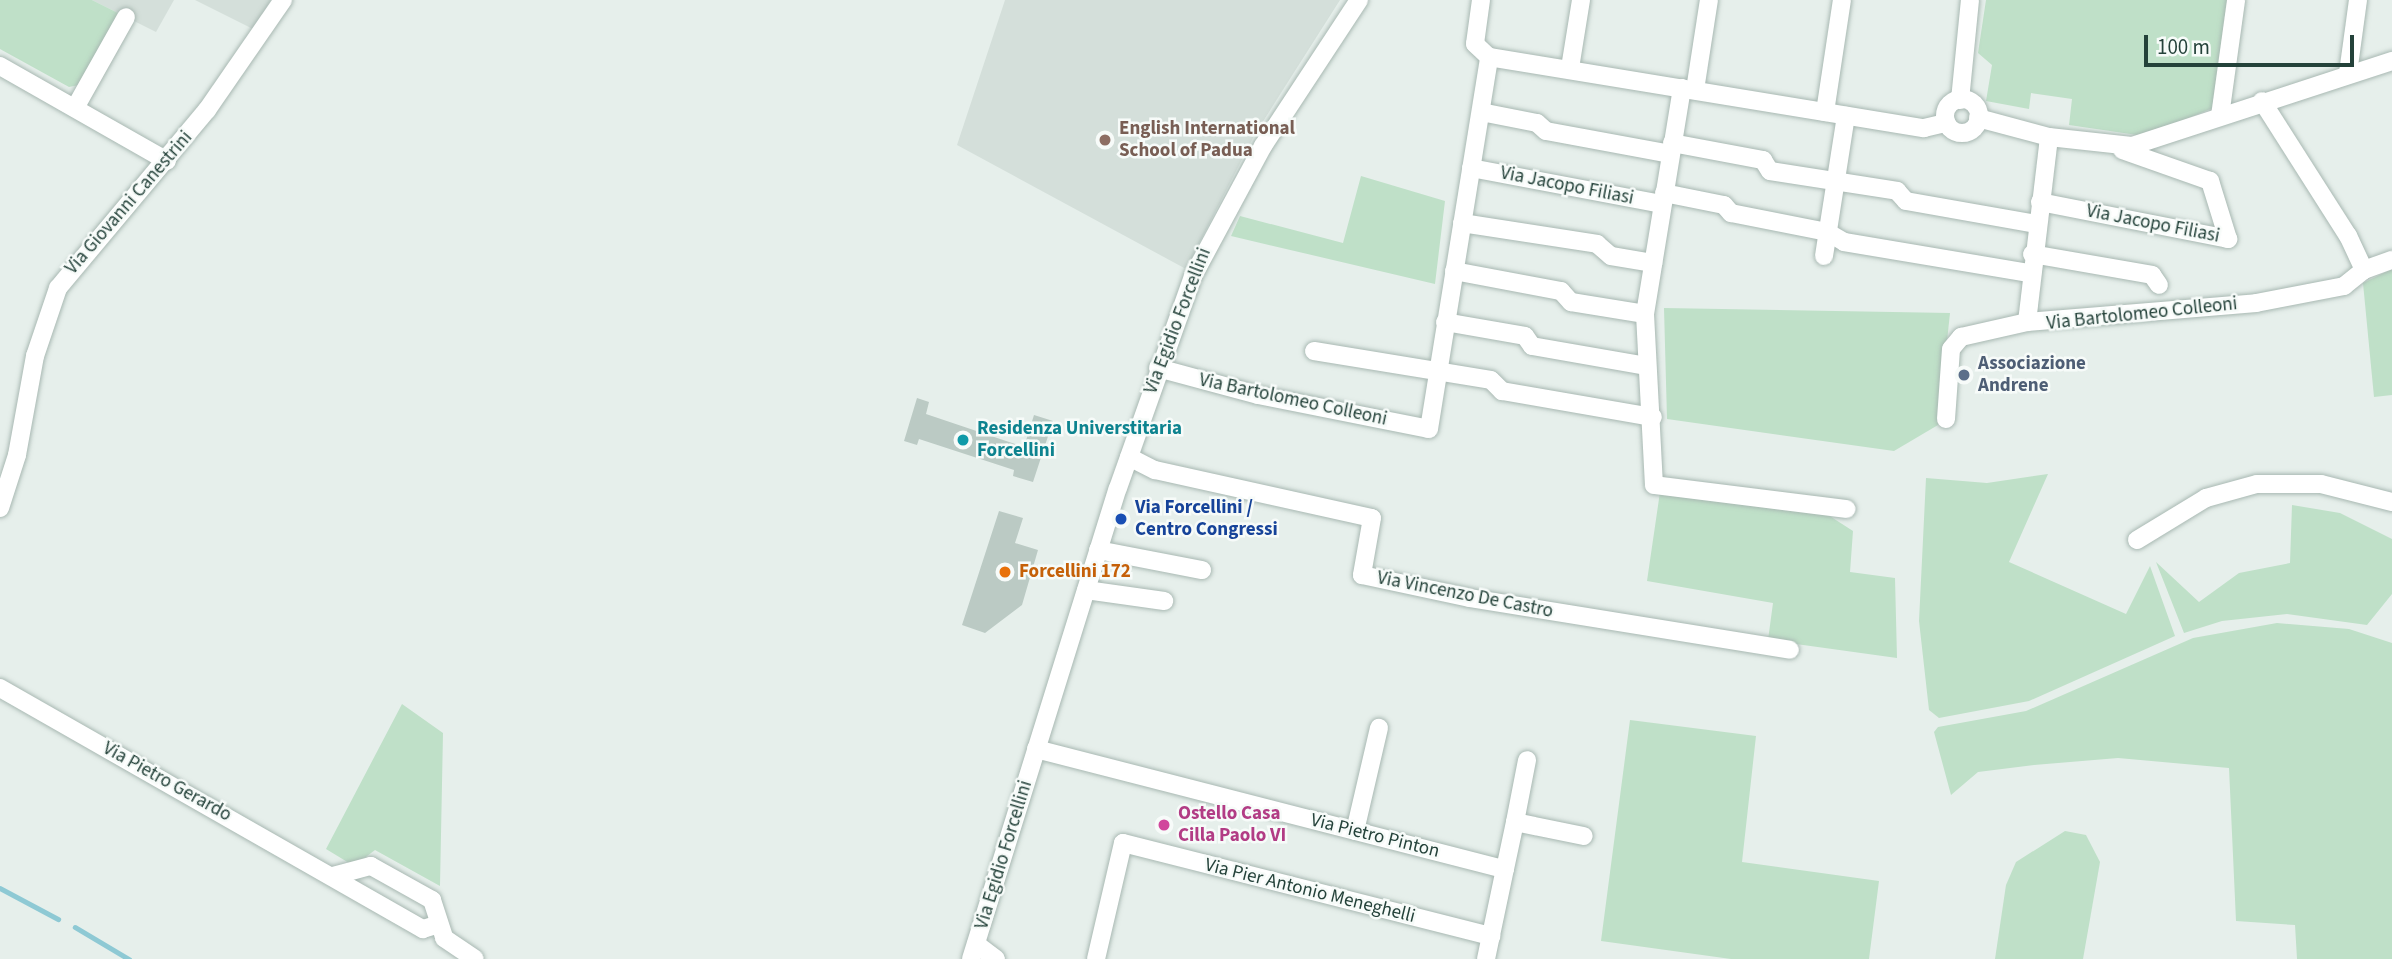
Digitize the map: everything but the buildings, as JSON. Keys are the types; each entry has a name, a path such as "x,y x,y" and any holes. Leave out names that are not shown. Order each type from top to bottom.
{"street":[{"name":"Via Giovanni Canestrini","path":"0,508 18,455 35,356 58,288 83,253 167,161 284,0"},
{"name":"Via Egidio Forcellini","path":"974,951 1098,550 1158,368 1220,220 1359,0"},
{"path":"1480,0 1475,44 1489,57 1570,68 1924,128 1945,122 1963,134 1979,118"},
{"path":"1570,68 1581,0"},
{"path":"1709,0 1671,149 1645,314 1653,417 1654,485 1847,509"},
{"path":"1825,112 1842,0"},
{"path":"1945,122 1949,105 1960,100 1970,0"},
{"path":"2220,116 2236,0"},
{"path":"2348,73 2358,0"},
{"path":"75,108 126,17"},
{"path":"1437,372 1489,57"},
{"name":"Via Jacopo Filiasi","path":"2112,146 2142,144 2262,101 2392,61"},
{"path":"0,66 167,161"},
{"name":"Via Jacopo Filiasi","path":"1960,100 1975,106 1979,118 2049,137 2112,146 2210,181 2228,239 2040,202"},
{"path":"2262,101 2348,236 2364,270"},
{"path":"1481,112 1537,123 1546,131 1763,160 1770,171 1897,191 1906,201 2037,223"},
{"path":"1824,256 1846,116"},
{"path":"2027,322 2029,273 2049,137"},
{"name":"Via Jacopo Filiasi","path":"1471,168 1663,199 1724,205 1731,214 1827,232 1844,242 2029,273"},
{"path":"1462,223 1597,244 1611,256 1653,263"},
{"path":"2032,254 2152,275 2159,285"},
{"name":"Via Bartolomeo Colleoni","path":"1946,419 1955,342 2027,322 2256,303 2344,286 2364,270 2392,260"},
{"path":"1454,271 1561,291 1571,302 1645,314"},
{"path":"1445,322 1525,336 1532,346 1647,366"},
{"path":"1314,351 1491,380 1502,391 1653,417"},
{"name":"Via Bartolomeo Colleoni","path":"1158,368 1258,395 1429,429 1437,372"},
{"name":"Via Vincenzo De Castro","path":"1129,457 1156,470 1372,518 1362,575 1470,598 1790,650"},
{"path":"2137,540 2206,498 2257,484 2321,484 2392,502"},
{"path":"1098,550 1202,570"},
{"path":"1086,590 1164,601"},
{"name":"Via Pietro Gerardo","path":"0,688 346,880 423,929 440,932 468,955"},
{"path":"1355,831 1379,728"},
{"name":"Via Pietro Pinton","path":"1036,749 1505,869"},
{"path":"1486,959 1527,760"},
{"path":"1515,822 1584,836"},
{"name":"Via Pier Antonio Meneghelli","path":"1096,959 1123,844 1491,936"},
{"path":"346,880 364,867 375,867 433,901 440,932"},
{"path":"974,951 996,959"}],"shaded area":[{"path":"92,0 174,0 156,32"},
{"path":"195,0 271,0 253,29"},
{"name":"English International School of Padua","path":"1005,0 1340,0 1255,134 1186,269 957,145"}],"green space":[{"path":"0,0 92,0 120,14 79,85 69,87 0,49"},
{"path":"1986,0 2227,0 2213,108 2144,136 2069,125 2072,99 2031,93 2029,109 1986,101 1992,65 1978,53"},
{"path":"1361,176 1445,201 1435,284 1231,236 1240,216 1343,243"},
{"path":"2392,269 2392,395 2374,397 2363,283"},
{"path":"1664,308 1950,313 1938,425 1894,451 1667,419"},
{"path":"2048,474 2009,562 2126,614 2150,566 2175,636 2029,701 1939,718 1929,710 1919,621 1926,478 1987,483"},
{"path":"1660,492 1825,513 1853,531 1850,572 1895,578 1897,658 1768,640 1773,603 1647,581"},
{"path":"2292,505 2340,513 2392,539 2392,594 2367,625 2287,614 2222,621 2184,633 2156,562 2199,602 2239,573 2290,563"},
{"path":"2277,623 2349,629 2392,643 2392,959 2297,959 2295,925 2236,921 2229,768 2118,758 2034,765 1978,772 1951,795 1934,732 1938,727 2026,711 2193,638"},
{"path":"402,704 443,733 440,886 375,850 354,866 326,849"},
{"path":"1630,720 1756,736 1742,862 1879,881 1869,959 1731,959 1601,941"},
{"path":"2065,831 2086,835 2100,862 2083,959 1995,959 2006,885 2016,862"}],"waterway":[{"path":"0,888 58,919"},
{"path":"75,927 129,959"}],"place":[{"name":"English International School of Padua","path":"1105,140"},
{"name":"Associazione Andrene","path":"1964,375"},
{"name":"Residenza Universtitaria Forcellini","path":"963,440"},
{"name":"Via Forcellini / Centro Congressi","path":"1121,519"},
{"name":"Forcellini 172","path":"1005,572"},
{"name":"Ostello Casa Cilla Paolo VI","path":"1164,825"}]}
